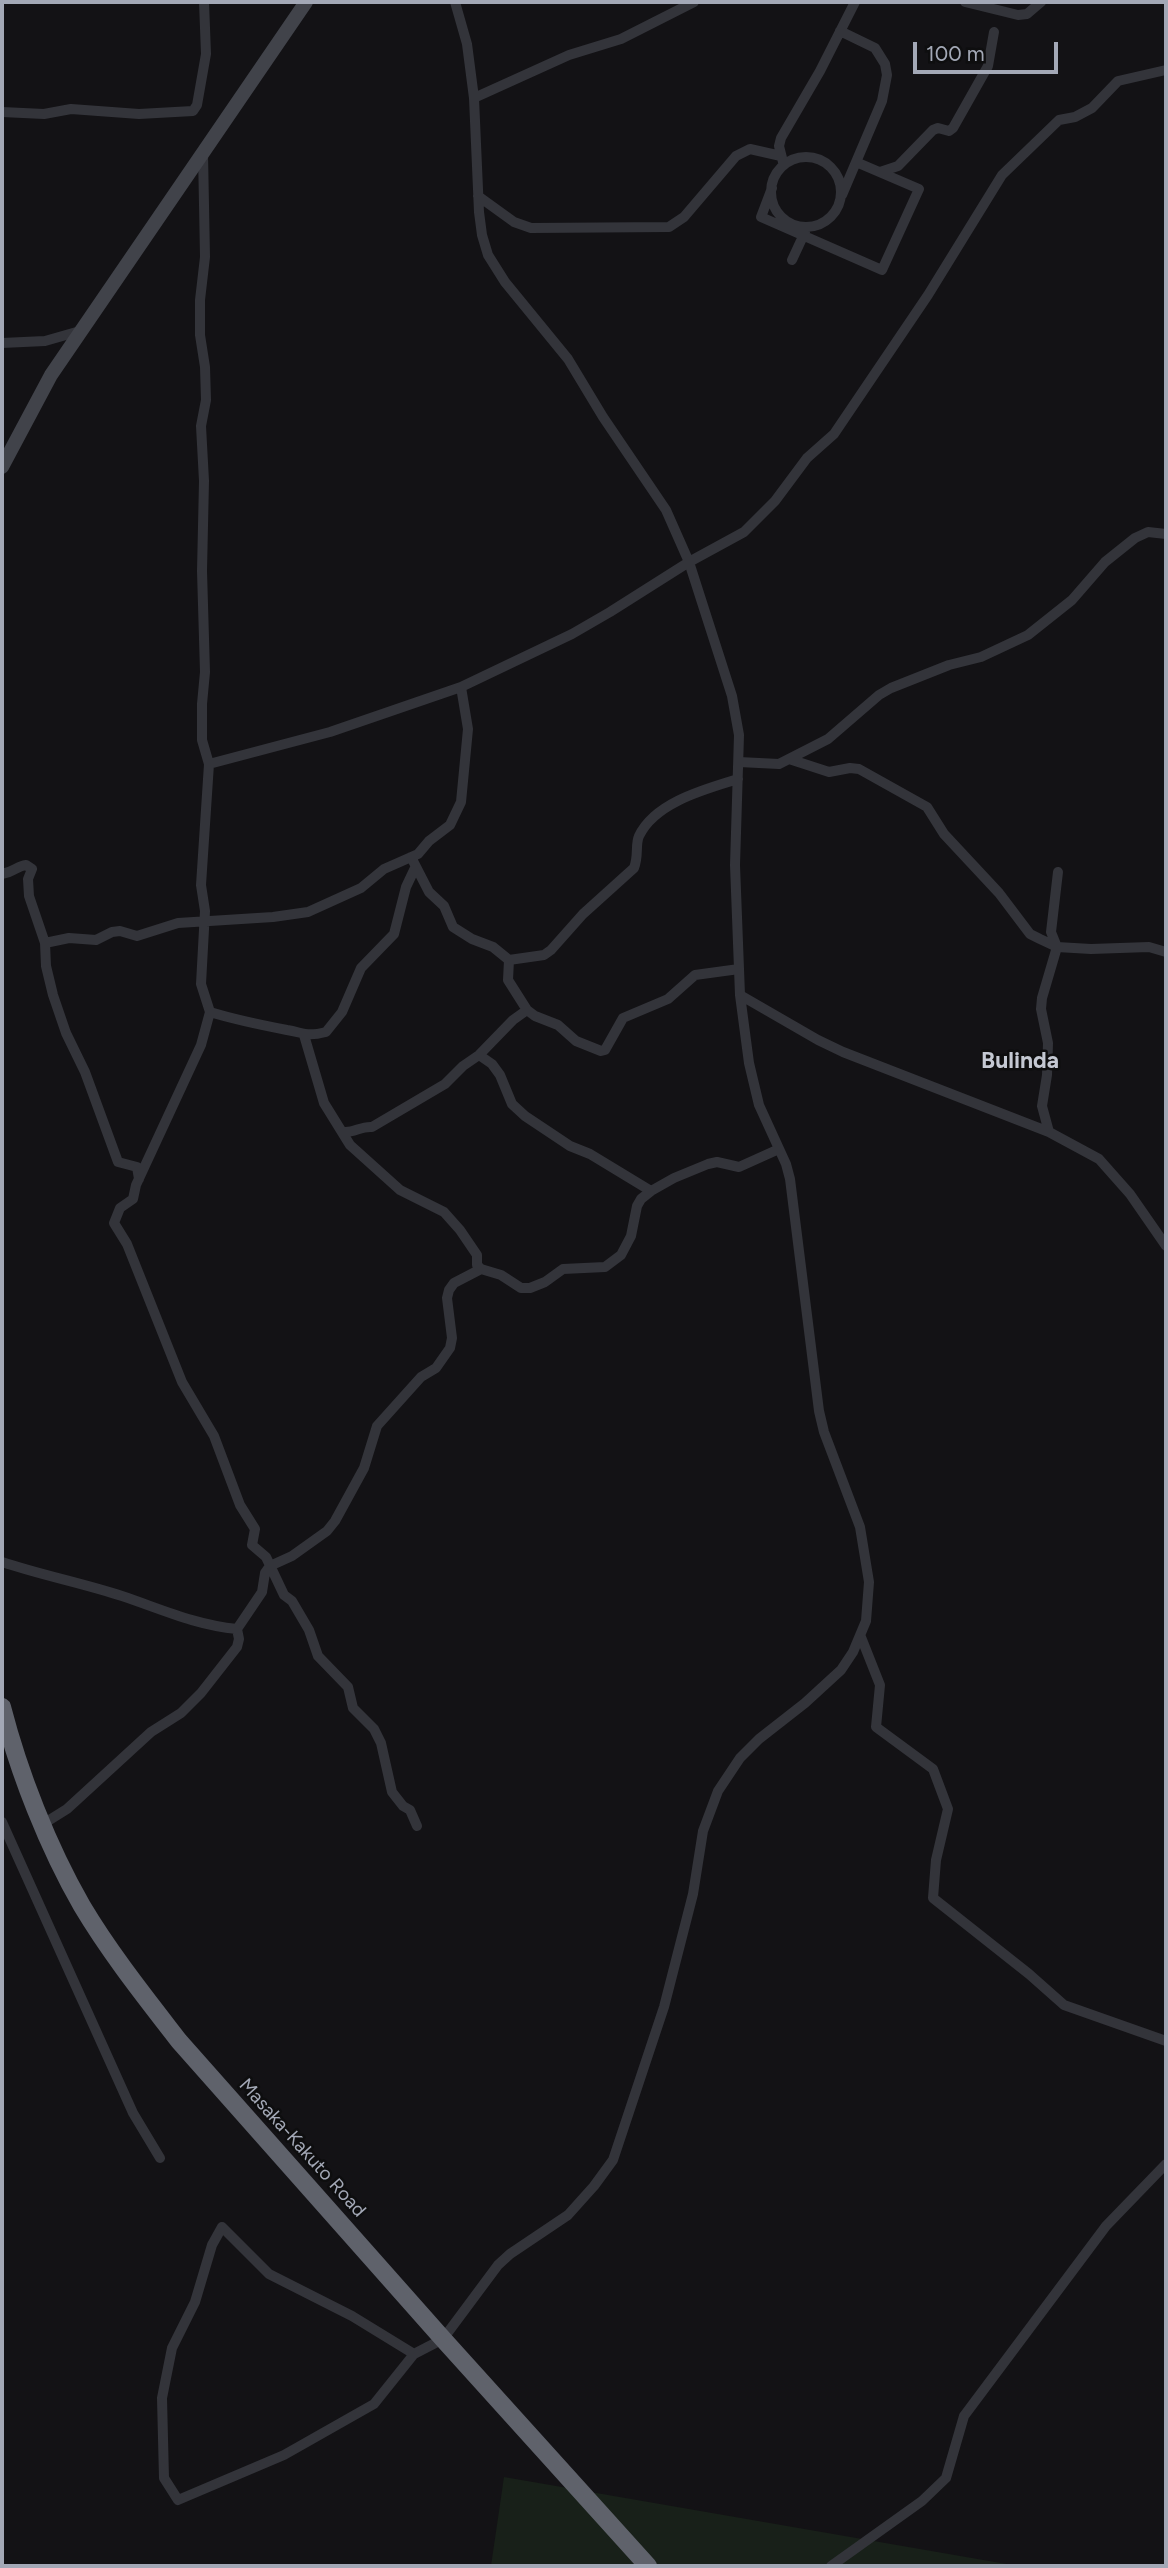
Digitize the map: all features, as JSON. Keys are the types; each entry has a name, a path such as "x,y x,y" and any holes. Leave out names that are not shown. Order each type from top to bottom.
{"highway":[{"name":"Masaka-Kakuto Road","path":"2,1707 43,1824 82,1906 113,1953 179,2041 648,2566"}],"street":[{"path":"2,112 44,114 71,109 139,114 193,111 197,105 206,54 204,2"},
{"path":"2,467 51,374 306,2"},
{"path":"414,2354 352,2316 269,2274 222,2227 212,2245 195,2302 173,2348 162,2398 164,2478 178,2500 284,2455 374,2404 414,2354 443,2339 498,2265 568,2215 594,2186 613,2160 664,2007 693,1894 703,1831 718,1791 740,1758 759,1739 841,1670 861,1637 869,1603 866,1554 860,1527 821,1422 790,1179 765,1121 754,1083 740,995 735,865 739,762 732,696 690,562 666,510 603,417 578,374 495,268 482,235 474,98 467,44 455,2"},
{"path":"474,98 569,55 621,39 694,2"},
{"path":"806,231 761,216 783,161 779,146 781,138 820,71 855,2"},
{"path":"965,2 1018,15 1027,14 1041,2"},
{"path":"792,260 806,231 830,218 882,101 887,75 885,64 875,48 840,31"},
{"path":"880,172 898,166 933,130 938,128 949,131 953,128 988,66 994,32"},
{"path":"209,764 330,732 461,687 591,623 744,532 775,501 801,464 834,434 928,295 1002,175 1059,120 1075,117 1092,108 1118,82 1166,70"},
{"path":"478,197 514,222 531,228 669,227 684,218 736,156 750,149 783,161 804,158 822,161 836,174 841,192 839,202"},
{"path":"203,152 205,257 200,300 200,335 206,400 201,426 204,481 202,571 205,672 202,740 209,764 201,885 205,911 201,984 210,1012 201,1045 139,1179 134,1199 120,1208 114,1223 127,1244 182,1382 214,1436 240,1506 255,1529 252,1545 266,1557 284,1595 292,1601 309,1630 318,1656 348,1687 353,1708 374,1729 392,1792 403,1806 411,1810 417,1826"},
{"path":"772,188 774,206 779,214 794,225 882,270 919,189 856,162"},
{"path":"2,343 45,341 82,331"},
{"path":"739,762 779,764 828,739 879,695 891,688 949,665 981,657 1028,635 1072,600 1105,562 1135,538 1144,533 1166,534"},
{"path":"45,943 69,938 96,940 120,931 137,936 178,923 309,912 361,888 384,869 418,855 429,841 445,830 458,812 461,802 468,729 461,687"},
{"path":"789,759 829,772 859,769 927,807 944,834 999,894 1030,934 1057,947 1149,947 1166,952"},
{"path":"411,857 429,892 444,906 453,927 472,939 494,947 509,960 544,955 583,914 630,873 638,857 637,840 640,833 660,812 694,792 738,779"},
{"path":"2,874 14,872 26,865 32,869 28,879 29,896 45,943 46,966 66,1033 85,1072 116,1158 121,1164 137,1167 139,1179"},
{"path":"210,1012 303,1035 326,1032 342,1012 361,968 394,934 406,887 415,868"},
{"path":"1049,1132 1042,1106 1048,1075 1048,1043 1041,1009 1057,947 1051,932 1058,873"},
{"path":"509,960 508,979 527,1010 558,1025 576,1041 604,1052 623,1018 668,999 695,975 739,969"},
{"path":"740,995 843,1052 1049,1132 1098,1158 1130,1194 1166,1246"},
{"path":"344,1132 351,1133 372,1127 430,1095 479,1055 513,1020 527,1010"},
{"path":"303,1035 324,1103 359,1156 401,1190 444,1212 477,1255 477,1265 481,1269 501,1275 521,1287 530,1288 550,1280 563,1269 605,1267 614,1262 631,1236 641,1199 674,1178 717,1162 739,1167 779,1149"},
{"path":"479,1055 492,1064 500,1075 512,1104 525,1116 570,1146 590,1154 652,1191"},
{"path":"43,1824 67,1809 151,1732 181,1713 201,1693 237,1647 237,1629 262,1592 265,1573 270,1566 292,1556 327,1531 364,1468 377,1426 421,1377 436,1368 450,1348 452,1338 447,1298 449,1290 454,1283 481,1269"},
{"path":"2,1562 43,1576 124,1597 193,1622 237,1629"},
{"path":"861,1637 880,1685 876,1727 933,1769 948,1809 936,1860 933,1898 1029,1973 1064,2006 1166,2041"},
{"path":"2,1822 132,2113 160,2158"},
{"path":"831,2566 922,2501 946,2478 964,2416 1106,2226 1166,2164"}],"shaded area":[{"path":"504,2477 1018,2566 491,2566"}],"district":[{"name":"Bulinda","path":"1020,1061"}]}
